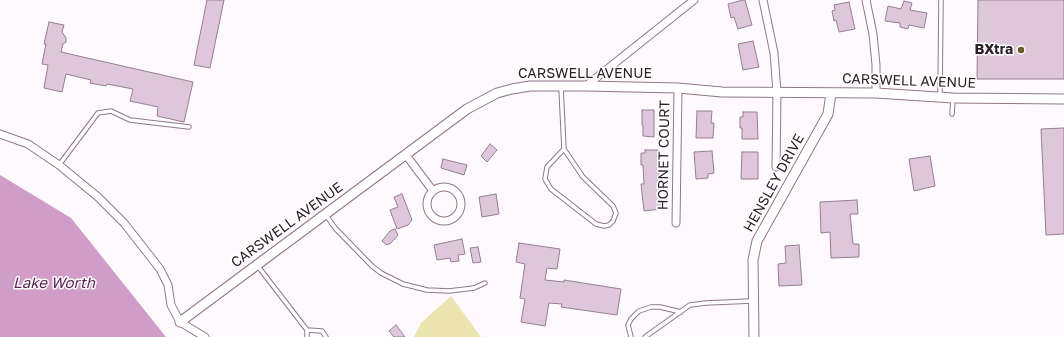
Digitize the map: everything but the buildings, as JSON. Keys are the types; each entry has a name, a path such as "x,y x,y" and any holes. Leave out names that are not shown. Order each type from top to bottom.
{"street":[{"path":"586,86 694,0"},
{"path":"763,0 774,53 777,92 776,167"},
{"path":"866,0 873,34 876,65 876,93"},
{"name":"CARSWELL AVENUE","path":"180,322 467,109 496,93 530,86 586,86 678,88 722,92 876,93 953,98 1064,100"},
{"name":"HORNET COURT","path":"676,223 678,88"},
{"name":"HENSLEY DRIVE","path":"754,337 753,260 757,241 828,114 831,93"},
{"path":"0,134 28,144 59,165 98,197 124,223 160,269 168,285 171,305 180,322 205,337"},
{"path":"406,155 432,191"},
{"path":"441,187 446,187 456,192 461,202 459,213 456,218 451,221 439,222 429,215 426,203 432,191 441,187"}],"lane":[{"path":"940,97 941,0"},
{"path":"561,86 564,149 583,177 613,206 616,213 613,221 609,225 604,226 596,224 551,188 545,179 547,167 564,149"},
{"path":"952,114 953,98"},
{"path":"59,165 98,113 111,111 130,120 189,127"},
{"path":"326,214 335,228 372,266 381,273 403,284 427,290 449,291 474,288 485,282"},
{"path":"256,265 307,330 307,337"},
{"path":"645,337 690,305 706,302 753,301"},
{"path":"631,337 628,325 631,319 639,311 650,307 655,307 681,312"},
{"path":"307,330 322,331 326,337"}],"shaded area":[{"path":"451,296 481,337 414,337 421,323"}],"water":[{"name":"Lake Worth","path":"0,175 71,218 166,337 0,337"}],"place":[{"name":"BXtra","path":"1021,50"}]}
